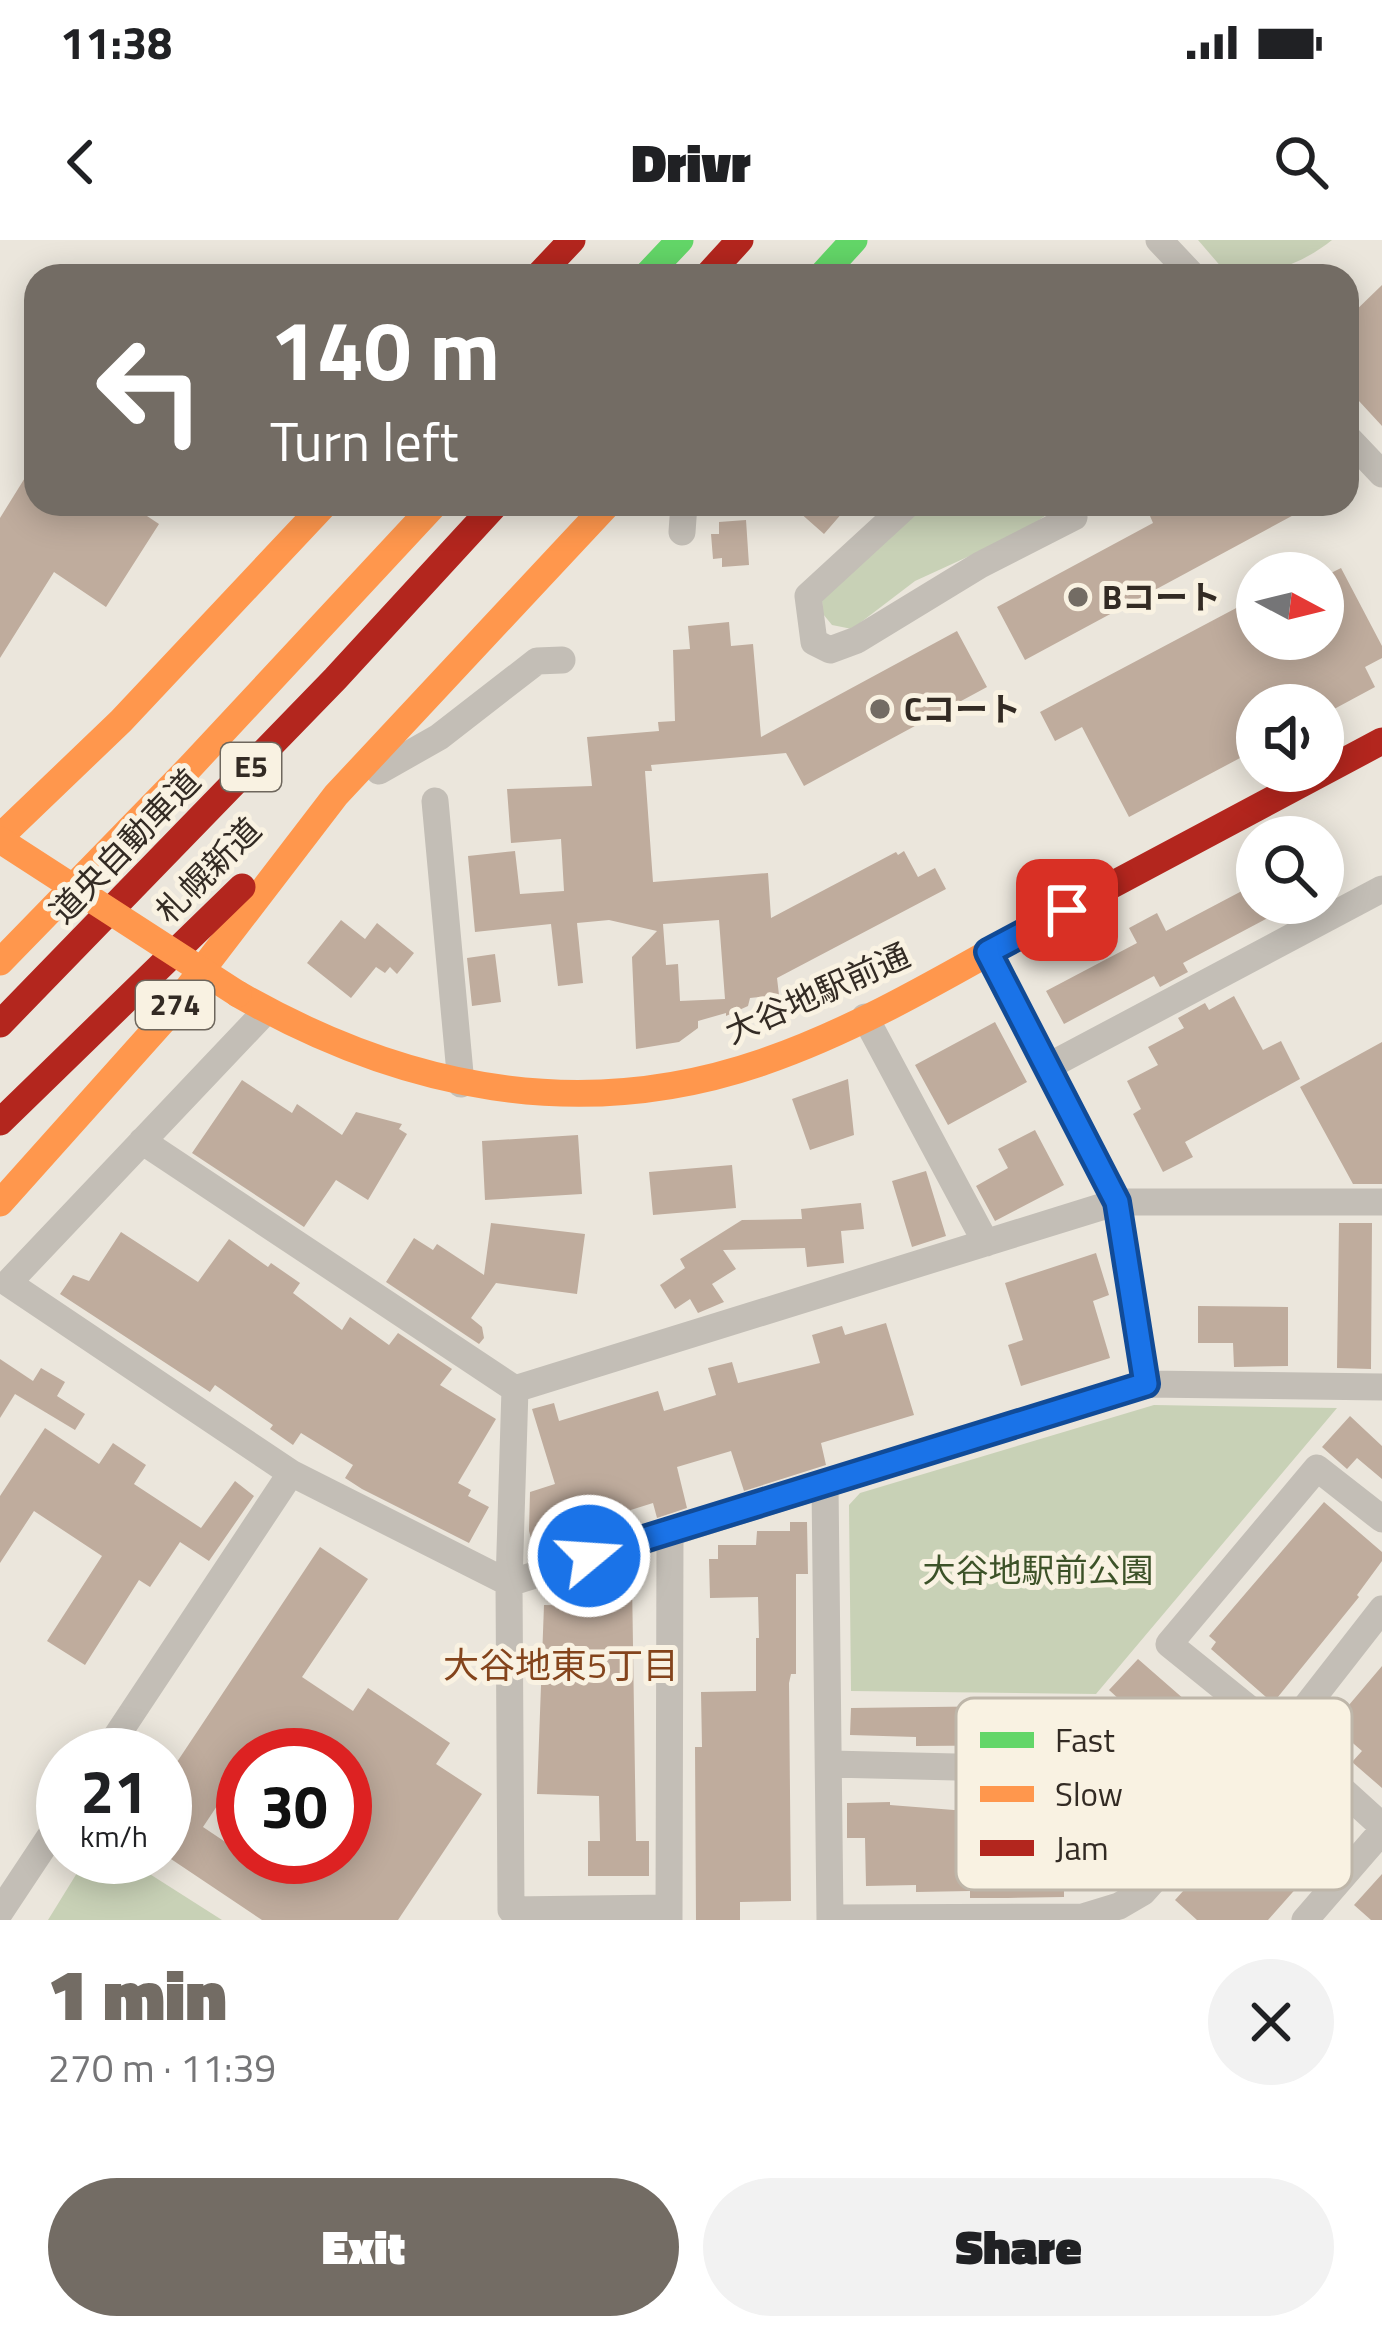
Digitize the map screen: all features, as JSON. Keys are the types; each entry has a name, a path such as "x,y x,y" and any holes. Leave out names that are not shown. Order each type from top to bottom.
{"main road":[{"path":"549,264 572,240"},
{"path":"657,264 680,240"},
{"path":"717,264 740,240"},
{"path":"833,264 854,240"},
{"path":"0,839 121,721 314,516"},
{"name":"道央自動車道","path":"0,962 425,516"},
{"name":"道央自動車道","path":"0,1024 304,712 485,516"},
{"name":"札幌新道","path":"0,1122 336,795 597,516"},
{"path":"0,874 70,795 121,721"},
{"name":"大谷地駅前通","path":"0,839 265,1012 341,1050 461,1084 567,1093 704,1078 790,1052 866,1017 1382,741"},
{"name":"274","path":"0,1203 163,1022 336,795"}],"street":[{"path":"1159,240 1182,264"},
{"path":"1359,450 1382,474"},
{"path":"895,516 808,596 814,642 830,650 857,640 980,565 1074,517"},
{"path":"336,795 439,737 537,661 562,660"},
{"path":"435,801 461,1084"},
{"path":"1049,1066 1382,889"},
{"path":"988,952 1117,1202 1146,1384"},
{"path":"265,1012 8,1282 291,1473 509,1582 1146,1384 1382,1388"},
{"path":"866,1017 986,1243"},
{"path":"142,1141 515,1389"},
{"path":"515,1389 1117,1202 1382,1202"},
{"path":"515,1389 509,1582 511,1910 669,1914 670,1531"},
{"path":"1236,1698 1168,1644 1317,1468 1382,1520"},
{"path":"122,1728 291,1473"},
{"path":"825,1485 830,1919 1083,1917 1119,1906 1145,1890"},
{"path":"1313,1698 1382,1609"},
{"path":"831,1764 956,1767"},
{"path":"1352,1800 1382,1828 1352,1864"},
{"path":"0,1912 36,1858"},
{"path":"1305,1920 1330,1890"}],"green space":[{"path":"1198,240 1332,240 1291,264 1219,264"},
{"path":"911,516 1045,516 1022,532 915,581 852,629 832,625 823,614 822,600"},
{"name":"大谷地駅前公園","path":"1154,1405 1337,1408 1096,1694 851,1691 849,1505 860,1493"},
{"path":"70,1884 165,1884 222,1920 48,1920"}],"building":[{"path":"1382,285 1382,426 1359,401 1359,307"},
{"path":"24,479 24,516 147,516 159,524 106,607 54,572 0,658 0,518"},
{"path":"804,516 840,516 824,534"},
{"name":"Bコート","path":"1150,516 1292,516 1025,660 997,607 1153,523"},
{"path":"746,520 749,565 722,567 722,558 713,559 711,534 719,534 719,522"},
{"path":"1344,574 1382,646 1382,658 1365,667 1375,687 1344,704 1344,684 1236,684 1236,760 1129,817 1082,727 1055,741 1040,712 1236,608 1236,660 1344,660"},
{"path":"729,622 731,646 753,644 761,737 957,631 987,687 804,786 786,753 651,765 652,771 645,771 653,882 768,873 771,918 904,851 918,877 935,868 946,889 777,978 779,995 750,998 748,1006 726,1016 698,1021 698,1028 679,1042 636,1049 632,957 657,931 609,920 577,923 583,983 558,986 551,924 475,932 468,856 515,851 520,894 564,891 561,839 511,843 507,789 592,786 587,737 659,731 658,722 675,721 673,650 690,649 688,626","holes":["719,920 725,999 680,1001 678,964 666,965 663,924"]},
{"path":"1236,894 1236,924 1256,924 1183,963 1188,972 1160,987 1154,976 1064,1024 1046,991 1137,943 1129,928 1157,913 1166,931"},
{"path":"341,920 365,939 377,923 414,953 397,974 390,967 385,973 376,967 351,998 307,963"},
{"path":"495,954 501,1002 472,1006 467,958"},
{"path":"1234,996 1263,1050 1281,1041 1300,1079 1185,1142 1193,1157 1163,1172 1133,1114 1141,1109 1127,1081 1158,1065 1148,1047 1184,1028 1178,1018 1205,1003 1209,1010"},
{"path":"995,1022 1027,1082 948,1125 915,1065"},
{"path":"1382,1042 1382,1184 1353,1184 1300,1087"},
{"path":"848,1079 854,1135 810,1150 792,1099"},
{"path":"242,1080 292,1113 297,1104 342,1135 356,1112 402,1124 399,1129 407,1134 368,1200 336,1180 304,1227 192,1153"},
{"path":"1035,1130 1064,1185 995,1221 976,1186 1008,1168 998,1149"},
{"path":"578,1135 582,1194 485,1200 482,1141"},
{"path":"732,1165 736,1208 653,1215 649,1172"},
{"path":"926,1171 946,1236 912,1247 892,1181"},
{"path":"861,1203 864,1229 841,1231 844,1263 807,1267 805,1248 723,1250 736,1269 712,1284 724,1302 698,1313 690,1299 675,1309 660,1285 685,1268 680,1259 742,1220 802,1219 801,1209"},
{"path":"491,1223 585,1234 577,1294 496,1283 471,1318 482,1327 484,1338 479,1344 386,1282 414,1238 433,1250 437,1244 484,1275"},
{"path":"1339,1223 1372,1223 1371,1369 1337,1368"},
{"path":"121,1232 198,1282 229,1239 300,1283 293,1293 342,1330 350,1317 389,1345 398,1333 452,1369 440,1385 496,1419 458,1483 471,1490 468,1496 489,1507 469,1543 362,1489 345,1478 353,1465 301,1433 293,1445 270,1429 273,1425 215,1385 210,1392 60,1294 73,1275 89,1281"},
{"path":"1096,1253 1109,1295 1093,1301 1110,1358 1021,1386 1008,1345 1023,1340 1005,1283"},
{"path":"1198,1306 1288,1307 1288,1366 1234,1367 1233,1343 1198,1343"},
{"path":"886,1323 914,1415 821,1443 826,1465 744,1491 731,1451 677,1467 687,1508 657,1518 653,1503 586,1524 590,1539 536,1556 529,1531 530,1492 555,1484 532,1409 554,1403 559,1421 658,1391 664,1411 716,1395 708,1368 732,1362 738,1383 820,1363 812,1335 842,1326 845,1335"},
{"path":"0,1359 33,1381 41,1368 65,1382 57,1396 85,1414 75,1430 15,1394 0,1418"},
{"path":"1350,1416 1382,1446 1382,1479 1357,1458 1347,1469 1322,1447"},
{"path":"45,1428 99,1464 113,1443 146,1465 134,1484 201,1528 235,1481 254,1496 209,1561 180,1542 150,1587 139,1580 85,1665 47,1641 102,1556 34,1511 0,1563 0,1496"},
{"path":"1324,1502 1382,1552 1382,1561 1359,1597 1277,1698 1267,1698 1211,1649 1216,1642 1209,1636"},
{"path":"790,1522 807,1522 808,1574 796,1574 796,1674 791,1674 789,1683 791,1901 740,1902 740,1920 696,1920 695,1747 702,1747 701,1692 756,1691 759,1638 758,1597 710,1598 709,1559 718,1559 718,1545 756,1545 757,1531 790,1531"},
{"path":"320,1547 368,1579 302,1677 353,1711 368,1688 450,1743 436,1764 482,1794 398,1920 262,1920 192,1873 192,1739"},
{"path":"632,1581 636,1841 649,1841 649,1876 588,1876 588,1841 600,1841 599,1796 537,1794 544,1605 597,1606 597,1582"},
{"path":"1138,1659 1183,1698 1118,1698 1109,1690"},
{"path":"1382,1666 1382,1788 1352,1762 1362,1751 1352,1742 1352,1701"},
{"path":"956,1707 956,1746 916,1746 916,1737 850,1735 851,1708"},
{"path":"890,1802 956,1810 956,1890 1064,1890 1064,1897 970,1898 970,1891 866,1886 865,1838 847,1838 847,1803"},
{"path":"1382,1874 1382,1920 1371,1920 1354,1905"},
{"path":"1184,1890 1295,1890 1268,1920 1197,1920 1175,1900"}],"traffic: fast":[{"path":"657,264 680,240"},
{"path":"832,264 854,240"}],"traffic: slow":[{"path":"0,837 121,721 314,516"},
{"path":"0,962 424,516"},
{"path":"0,1203 162,1022 336,795 597,516"},
{"path":"0,840 238,994"},
{"path":"238,994 363,1053 428,1073 493,1087 560,1093 627,1091 695,1081 763,1062 845,1029 1080,902"}],"traffic: jam":[{"path":"549,264 572,240"},
{"path":"718,264 740,240"},
{"path":"0,1024 335,679 485,516"},
{"path":"1080,902 1382,741"},
{"path":"0,1122 242,887"}],"place":[{"name":"Bコート","path":"1078,597"},
{"name":"Cコート","path":"880,709"}],"district":[{"name":"大谷地東5丁目","path":"561,1665"}],"route":[{"path":"589,1556 1146,1384 1117,1202 988,952 1067,910"}]}
